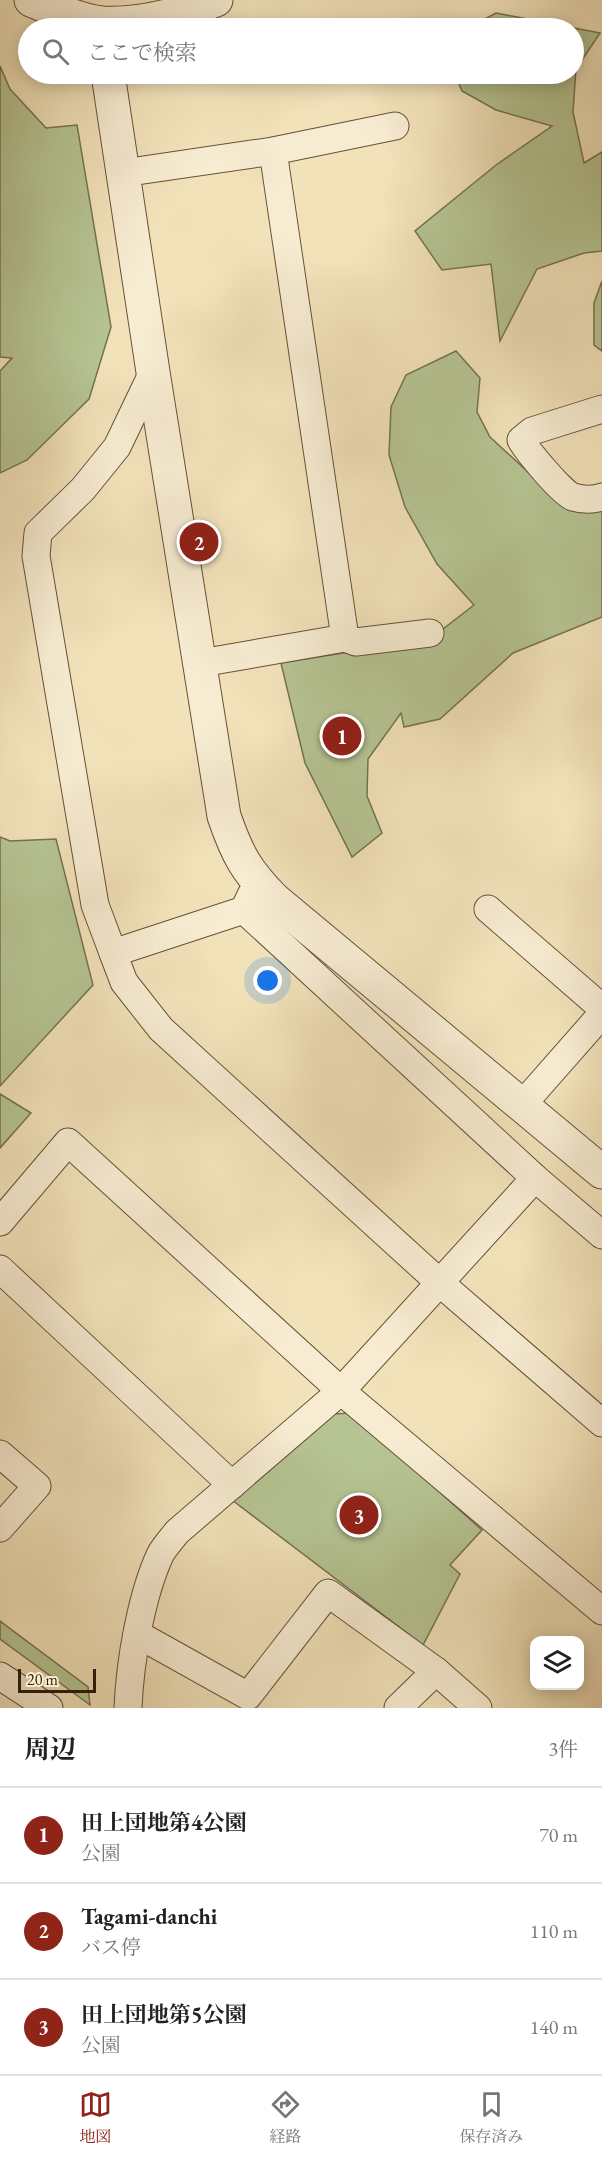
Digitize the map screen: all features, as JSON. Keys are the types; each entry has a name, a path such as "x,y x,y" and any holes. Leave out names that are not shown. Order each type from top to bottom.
{"street":[{"path":"31,0 79,18"},
{"path":"158,18 216,0"},
{"path":"110,84 224,816 239,856 250,896 535,1178 602,1235"},
{"path":"123,173 273,151 395,126"},
{"path":"273,151 345,638"},
{"path":"153,372 117,447 83,489 38,533 36,556 95,905 124,982 161,1029 440,1283 602,1423"},
{"path":"602,409 532,431 521,440 529,454 571,496 592,500 602,497"},
{"path":"201,663 345,638 356,642 430,633"},
{"path":"113,953 250,896 299,920 602,1172"},
{"path":"488,909 602,1008"},
{"path":"522,1105 602,1014"},
{"path":"0,1222 68,1142 341,1391 602,1611"},
{"path":"128,1708 129,1684 137,1634 161,1553 177,1533 341,1391 535,1178"},
{"path":"0,1269 232,1485"},
{"path":"0,1454 37,1486 0,1528"},
{"path":"137,1634 248,1696 328,1593 436,1671 478,1708"},
{"path":"398,1708 436,1671"},
{"path":"0,1676 48,1708"}],"green space":[{"path":"496,13 522,18 487,18"},
{"path":"584,30 600,33 584,57"},
{"path":"0,66 10,89 46,128 77,125 111,327 89,399 27,460 0,473 0,371 12,358 0,357"},
{"path":"459,84 575,84 573,112 584,163 602,152 602,251 584,253 537,269 500,341 491,264 442,270 415,231 496,165 552,126 496,110 462,91"},
{"path":"602,281 602,351 594,345 594,303"},
{"path":"456,351 480,378 477,412 490,437 566,507 602,509 602,617 513,653 440,719 404,727 401,713 368,759 367,796 382,833 352,857 305,763 281,663 430,639 474,605 437,564 405,507 389,455 391,407 406,375"},
{"path":"0,837 10,841 56,839 93,985 0,1086"},
{"path":"0,1094 31,1113 0,1148"},
{"path":"351,1413 482,1530 450,1565 460,1574 423,1645 232,1500 331,1414"},
{"path":"0,1621 88,1687 90,1705 0,1639"}],"place":[{"name":"Tagami-danchi","path":"199,542"},
{"name":"田上団地第4公園","path":"342,736"},
{"name":"田上団地第5公園","path":"359,1515"}]}
